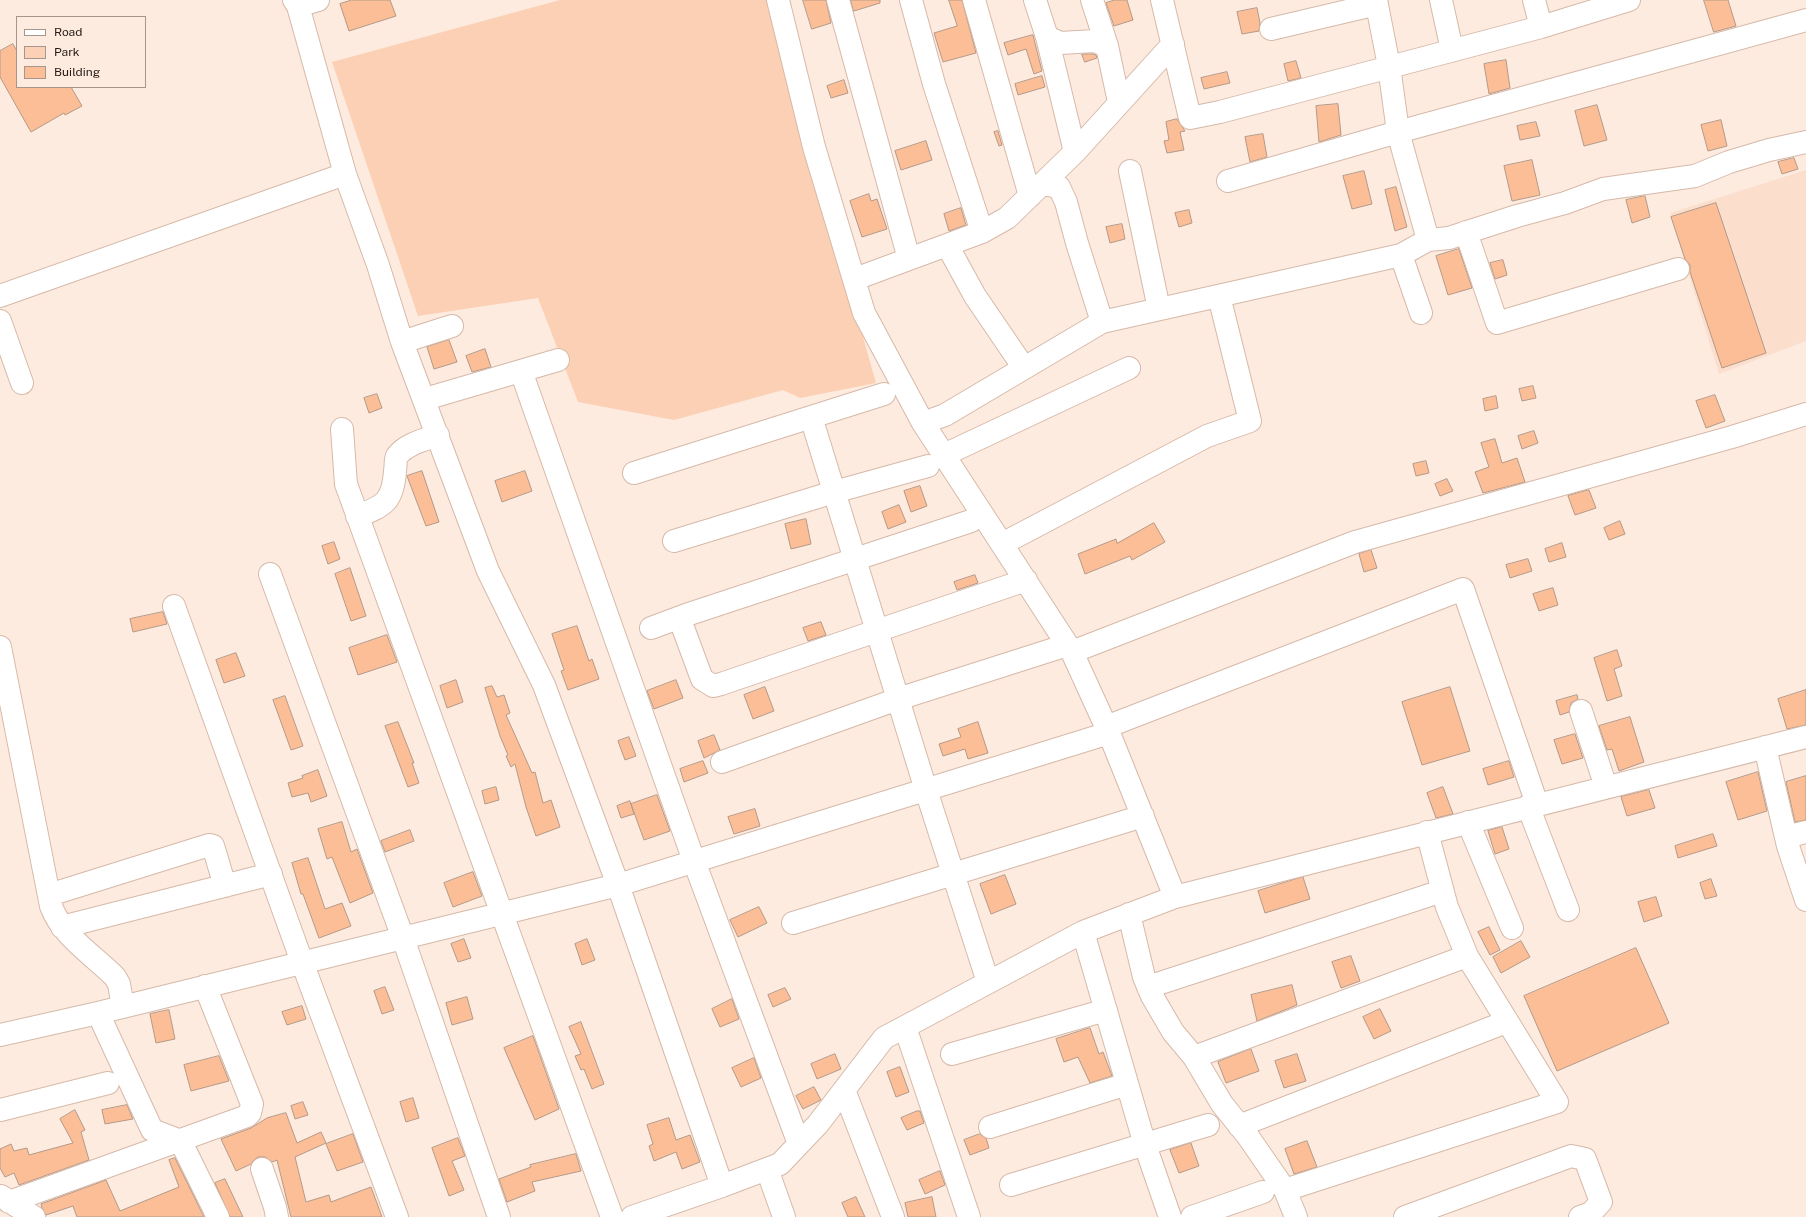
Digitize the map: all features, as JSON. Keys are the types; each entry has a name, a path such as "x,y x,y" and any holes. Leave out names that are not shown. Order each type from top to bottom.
{"street":[{"path":"778,0 814,148 855,279 864,314 923,423 936,460 1002,544 1070,648 1108,730 1175,897"},
{"path":"838,0 909,259"},
{"path":"910,0 934,84 982,232"},
{"path":"974,0 1036,190"},
{"path":"1035,0 1047,37 1075,152"},
{"path":"1092,0 1106,46 1119,102"},
{"path":"1441,0 1452,50"},
{"path":"1534,0 1541,27"},
{"path":"1166,4 1172,44 1190,118 1220,112 1389,66 1541,27 1629,0"},
{"path":"303,2 345,174 378,265 402,342 425,398 488,571 544,684 618,885 722,1186"},
{"path":"1271,29 1376,2 1389,66 1398,132 1428,240"},
{"path":"1228,181 1398,132 1806,20"},
{"path":"1047,37 1060,43 1095,41 1106,46"},
{"path":"855,279 982,232 1007,218 1075,152 1172,44"},
{"path":"923,423 945,415 1102,322 1401,255 1428,240 1449,238 1603,190 1695,176 1729,162 1769,150 1806,142"},
{"path":"1130,171 1159,309"},
{"path":"0,296 345,174"},
{"path":"1036,190 1059,187 1066,202 1077,243 1102,322"},
{"path":"1466,232 1497,323 1678,269"},
{"path":"947,244 975,296 1024,368"},
{"path":"1401,255 1421,313"},
{"path":"1002,544 1207,436 1250,421 1219,296"},
{"path":"0,321 22,383"},
{"path":"402,342 452,326"},
{"path":"425,398 558,360"},
{"path":"674,540 936,460 1129,368"},
{"path":"522,371 694,861 799,1144"},
{"path":"634,473 884,394"},
{"path":"722,762 898,699 1070,648 1355,542 1724,439 1806,414"},
{"path":"811,417 878,630 926,790 988,982"},
{"path":"342,429 346,484 612,1217"},
{"path":"357,516 373,510 384,503 392,494 396,457 405,448 438,435"},
{"path":"651,628 686,615 971,521"},
{"path":"270,574 403,938 499,1217"},
{"path":"686,615 682,620 682,625 702,679 713,686 1026,580"},
{"path":"0,1035 98,1013 618,885 926,790 1108,730 1463,589 1532,805 1568,910"},
{"path":"174,606 302,962 397,1217"},
{"path":"0,647 49,895 55,917 62,927 115,976 119,984 123,1006"},
{"path":"1581,711 1606,787"},
{"path":"632,1217 673,1210 722,1186 780,1164 818,1124 884,1038 1083,932 1175,897 1532,805 1806,737"},
{"path":"1765,747 1796,835 1806,900"},
{"path":"793,923 1143,816"},
{"path":"1468,822 1512,928"},
{"path":"1285,1190 1557,1102 1506,1022 1467,956 1442,891 1428,832"},
{"path":"49,895 209,845 214,849 225,886"},
{"path":"62,927 271,874"},
{"path":"1148,987 1442,891"},
{"path":"1129,914 1138,955 1152,996 1174,1032 1194,1057 1222,1104 1285,1190 1296,1217"},
{"path":"1083,932 1145,1145 1170,1217"},
{"path":"1194,1057 1467,956"},
{"path":"15,1208 178,1140 247,1116 252,1109 252,1104 205,986"},
{"path":"952,1054 1106,1010"},
{"path":"98,1013 152,1130 178,1140 186,1150 218,1217"},
{"path":"1239,1126 1506,1022"},
{"path":"905,1027 969,1217"},
{"path":"0,1110 108,1083"},
{"path":"990,1127 1127,1084"},
{"path":"844,1090 893,1217"},
{"path":"1011,1185 1208,1125"},
{"path":"1404,1217 1571,1156 1585,1159 1601,1202 1591,1213 1580,1217"},
{"path":"262,1169 275,1207 276,1217"},
{"path":"766,1169 784,1217"},
{"path":"1192,1217 1263,1192"}],"shaded area":[{"path":"1806,170 1806,341 1719,374 1670,213"}],"green space":[{"path":"560,0 768,0 876,383 800,398 783,390 674,420 578,402 538,298 418,316 332,62"}],"building":[{"path":"352,0 390,0 396,16 349,31 340,4"},
{"path":"803,0 826,0 831,23 812,29"},
{"path":"851,0 880,0 880,3 854,11"},
{"path":"949,0 962,0 976,53 943,62 934,33 957,26"},
{"path":"1115,0 1127,0 1133,20 1114,26 1106,3"},
{"path":"1704,0 1728,0 1736,26 1714,32"},
{"path":"1257,8 1260,23 1259,31 1242,34 1237,12"},
{"path":"1033,35 1042,71 1034,74 1026,49 1008,55 1004,43"},
{"path":"13,44 16,49 16,88 72,88 82,106 65,115 64,113 31,132 0,77 0,51"},
{"path":"1082,54 1093,54 1096,55 1097,58 1085,62"},
{"path":"1506,60 1510,88 1489,94 1484,64"},
{"path":"1296,61 1301,78 1288,81 1284,64"},
{"path":"1227,72 1230,83 1204,89 1201,78"},
{"path":"1042,76 1045,87 1018,95 1015,84"},
{"path":"844,80 848,93 831,98 827,86"},
{"path":"1338,104 1341,135 1319,142 1316,106"},
{"path":"1597,105 1607,140 1584,146 1575,111"},
{"path":"1177,119 1185,131 1180,132 1184,150 1167,153 1164,141 1169,140 1166,122"},
{"path":"1721,120 1727,146 1708,151 1701,125"},
{"path":"1536,122 1540,136 1520,140 1517,126"},
{"path":"998,131 1002,145 999,146 994,132"},
{"path":"1263,134 1267,157 1250,162 1245,137"},
{"path":"926,141 932,160 901,170 895,151"},
{"path":"1794,158 1798,169 1782,174 1778,162"},
{"path":"1532,160 1540,195 1512,201 1504,166"},
{"path":"1364,171 1372,204 1352,209 1343,176"},
{"path":"1396,187 1407,227 1395,231 1385,190"},
{"path":"869,194 871,201 877,199 887,229 862,237 850,201"},
{"path":"1645,196 1650,217 1632,223 1626,200"},
{"path":"1716,203 1766,353 1722,368 1690,272 1690,265 1685,259 1671,217"},
{"path":"961,208 966,225 949,231 944,214"},
{"path":"1189,210 1192,223 1179,227 1175,213"},
{"path":"1122,224 1125,239 1110,243 1106,227"},
{"path":"1459,249 1472,288 1448,295 1436,256"},
{"path":"1503,260 1507,275 1495,279 1490,263"},
{"path":"449,340 457,362 434,369 427,347"},
{"path":"485,349 491,367 472,372 466,356"},
{"path":"1533,386 1536,398 1522,401 1519,389"},
{"path":"377,394 382,408 369,413 364,398"},
{"path":"1715,395 1725,421 1706,428 1696,401"},
{"path":"1496,396 1498,408 1485,411 1483,399"},
{"path":"1534,431 1538,443 1522,449 1518,436"},
{"path":"1495,439 1502,463 1517,458 1525,482 1483,493 1475,472 1489,467 1481,443"},
{"path":"1426,461 1429,473 1416,476 1413,464"},
{"path":"422,471 439,522 426,526 407,476"},
{"path":"525,471 532,491 502,502 495,481"},
{"path":"1447,479 1453,491 1440,496 1435,484"},
{"path":"920,486 927,506 911,512 904,491"},
{"path":"1589,490 1596,508 1575,515 1568,496"},
{"path":"899,505 906,522 888,529 882,512"},
{"path":"806,519 811,544 791,549 785,524"},
{"path":"1620,521 1625,534 1609,540 1604,528"},
{"path":"1154,523 1165,542 1132,560 1130,556 1085,574 1078,554 1116,539 1117,543"},
{"path":"334,542 340,559 328,564 322,546"},
{"path":"1562,543 1566,557 1549,562 1545,549"},
{"path":"1371,550 1377,568 1364,572 1359,554"},
{"path":"1528,559 1532,571 1510,578 1506,565"},
{"path":"350,568 366,616 351,621 335,574"},
{"path":"975,575 978,583 957,590 954,582"},
{"path":"1553,588 1558,605 1539,611 1533,594"},
{"path":"163,612 167,624 133,632 130,619"},
{"path":"821,622 826,635 808,641 803,628"},
{"path":"577,626 589,661 592,659 599,679 568,690 561,671 564,670 552,634"},
{"path":"387,635 397,662 358,675 349,648"},
{"path":"1617,650 1622,666 1614,669 1622,696 1607,701 1594,658"},
{"path":"236,653 245,676 224,683 216,660"},
{"path":"456,680 463,702 447,708 440,686"},
{"path":"676,680 683,698 654,709 647,691"},
{"path":"492,686 497,697 504,695 510,713 506,715 532,773 535,772 543,803 551,800 560,827 536,836 526,807 515,764 511,767 506,756 508,755 500,736 485,688"},
{"path":"765,687 774,711 753,719 744,695"},
{"path":"1450,687 1470,751 1422,765 1402,702"},
{"path":"1806,690 1806,725 1787,729 1778,699"},
{"path":"1577,695 1578,699 1571,703 1569,712 1560,715 1556,701"},
{"path":"285,696 303,746 291,750 273,700"},
{"path":"1630,717 1644,762 1619,771 1612,749 1607,750 1599,726"},
{"path":"398,722 414,763 412,763 419,783 408,787 385,726"},
{"path":"978,722 988,753 968,759 965,749 943,756 939,744 961,737 958,729"},
{"path":"1575,734 1583,758 1562,764 1554,740"},
{"path":"714,735 720,750 704,758 698,741"},
{"path":"629,737 636,756 625,760 618,741"},
{"path":"703,761 708,773 684,782 680,769"},
{"path":"1509,761 1514,777 1488,785 1483,769"},
{"path":"318,770 327,796 311,802 308,793 292,797 288,783 303,778 302,776"},
{"path":"1758,772 1767,811 1738,820 1726,782"},
{"path":"1806,776 1806,820 1795,822 1786,782"},
{"path":"496,787 499,800 485,804 482,791"},
{"path":"1443,787 1453,814 1436,818 1427,793"},
{"path":"1649,790 1655,808 1627,816 1621,797"},
{"path":"657,795 670,831 644,840 631,804"},
{"path":"630,801 634,814 621,818 617,806"},
{"path":"755,809 760,826 734,834 728,817"},
{"path":"342,822 351,852 357,849 373,893 350,903 332,857 327,859 318,829"},
{"path":"1502,827 1509,849 1495,854 1488,831"},
{"path":"410,830 414,841 385,852 381,841"},
{"path":"1713,834 1717,846 1678,858 1675,846"},
{"path":"308,858 325,909 342,903 351,926 319,938 303,894 301,894 292,863"},
{"path":"473,872 482,896 453,907 444,883"},
{"path":"1005,875 1016,904 991,914 980,884"},
{"path":"1303,877 1310,899 1265,913 1258,891"},
{"path":"1711,879 1717,896 1705,899 1700,883"},
{"path":"1656,897 1662,916 1644,922 1638,902"},
{"path":"759,907 767,923 738,937 730,920"},
{"path":"1489,927 1500,950 1490,955 1478,932"},
{"path":"464,939 471,958 458,962 451,944"},
{"path":"587,939 595,960 582,965 575,944"},
{"path":"1521,941 1530,957 1501,973 1493,957"},
{"path":"1636,948 1669,1023 1557,1071 1524,996"},
{"path":"1351,956 1360,981 1341,988 1332,962"},
{"path":"1292,985 1297,1005 1257,1021 1251,995"},
{"path":"385,987 394,1010 382,1014 374,991"},
{"path":"785,988 791,999 773,1007 768,995"},
{"path":"467,997 473,1019 452,1025 446,1003"},
{"path":"732,999 739,1019 720,1027 712,1009"},
{"path":"302,1006 306,1019 287,1025 282,1012"},
{"path":"1380,1009 1391,1031 1374,1039 1363,1017"},
{"path":"169,1010 175,1039 156,1043 150,1014"},
{"path":"581,1022 604,1084 592,1089 584,1069 581,1070 575,1056 581,1054 569,1027"},
{"path":"1090,1028 1099,1054 1103,1052 1112,1076 1090,1083 1078,1057 1064,1062 1056,1039"},
{"path":"533,1036 559,1109 535,1120 504,1048"},
{"path":"1251,1049 1259,1071 1226,1083 1218,1062"},
{"path":"835,1054 841,1069 817,1079 811,1064"},
{"path":"1297,1054 1306,1081 1284,1088 1275,1061"},
{"path":"219,1056 229,1081 191,1091 184,1065"},
{"path":"754,1058 761,1078 741,1087 732,1068"},
{"path":"900,1067 909,1092 896,1097 887,1072"},
{"path":"814,1087 821,1100 803,1109 796,1096"},
{"path":"413,1098 419,1118 406,1122 400,1102"},
{"path":"303,1102 308,1115 295,1119 291,1106"},
{"path":"127,1105 133,1119 105,1124 102,1110"},
{"path":"75,1110 85,1130 81,1132 89,1160 19,1185 14,1173 5,1177 0,1168 0,1149 11,1144 14,1151 27,1148 29,1155 73,1143 60,1119"},
{"path":"920,1111 924,1123 907,1130 901,1118"},
{"path":"286,1113 297,1143 321,1132 326,1143 295,1157 306,1202 329,1195 331,1202 371,1187 382,1217 291,1217 277,1160 272,1162 265,1157 258,1157 251,1164 236,1171 221,1139 251,1128 267,1118"},
{"path":"669,1118 676,1140 690,1135 700,1162 682,1169 676,1152 654,1161 649,1146 653,1144 647,1125"},
{"path":"353,1134 363,1162 337,1171 326,1144"},
{"path":"980,1134 986,1138 989,1148 970,1155 964,1140"},
{"path":"458,1138 465,1156 452,1161 464,1190 449,1196 432,1148"},
{"path":"1307,1141 1317,1167 1294,1174 1285,1149"},
{"path":"1191,1143 1199,1166 1179,1173 1170,1150"},
{"path":"576,1154 581,1171 532,1182 535,1191 507,1202 499,1179 531,1167 530,1165"},
{"path":"175,1158 204,1217 77,1217 73,1206 46,1215 42,1208 41,1204 106,1180 120,1211 179,1187 169,1160"},
{"path":"940,1171 945,1185 925,1194 919,1180"},
{"path":"225,1179 243,1217 230,1217 215,1183"},
{"path":"856,1197 865,1217 848,1217 842,1203"},
{"path":"932,1197 936,1217 908,1217 905,1203"}]}
